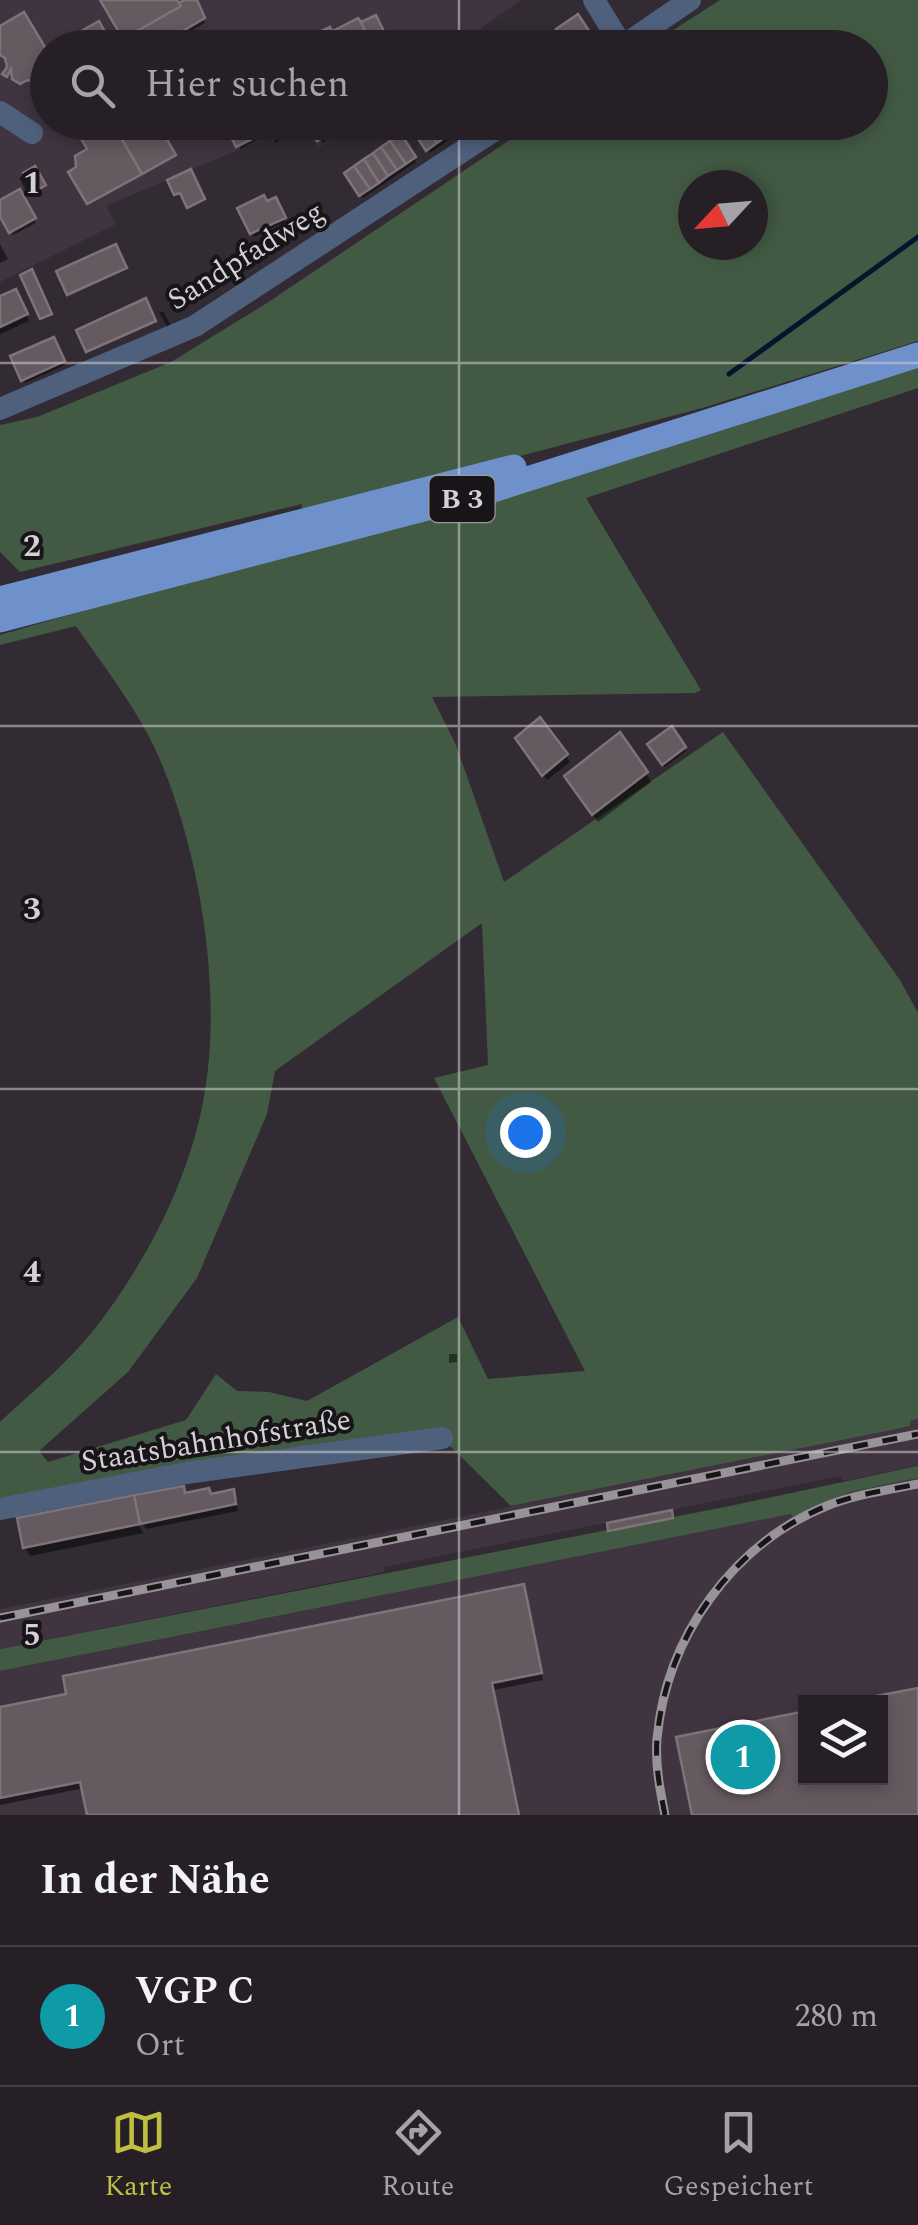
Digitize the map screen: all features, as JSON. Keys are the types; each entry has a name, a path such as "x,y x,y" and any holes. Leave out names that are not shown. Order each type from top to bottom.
{"main road":[{"name":"B 3","path":"0,599 520,465 918,354"},
{"name":"B 3","path":"0,620 477,495 918,354"}],"street":[{"path":"594,0 611,30"},
{"path":"646,30 690,0"},
{"path":"0,112 30,131"},
{"name":"Sandpfadweg","path":"0,409 195,326 479,140"},
{"name":"Staatsbahnhofstraße","path":"0,1509 186,1473 442,1438"}],"shaded area":[{"path":"0,0 521,0 479,30 30,30 30,140 261,140 106,206 116,224 0,282"},
{"path":"918,1419 918,1466 843,1481 841,1476 384,1567 384,1572 0,1649 0,1609 897,1429"},
{"path":"918,1478 918,1815 0,1815 0,1671 791,1514 794,1517 850,1492"}],"green space":[{"path":"720,0 918,0 918,341 702,408 300,514 302,504 20,572 0,552 0,425 37,417 171,362 267,303 510,140 888,140 888,30 673,30"},
{"path":"918,366 918,388 586,498 701,690 432,697 456,745 504,882 723,732 900,980 918,1013 918,1419 897,1429 511,1506 446,1442 0,1504 0,1422 63,1364 97,1326 148,1248 176,1191 203,1102 211,1020 205,932 189,846 163,767 145,730 76,626 0,645 0,635","holes":["482,923 488,1065 434,1078 585,1371 488,1379 458,1317 307,1401 269,1392 237,1391 216,1374 186,1420 48,1462 39,1451 128,1372 197,1278 267,1114 275,1071"]},
{"path":"918,1466 918,1478 850,1492 793,1517 791,1514 0,1671 0,1649"}],"building":[{"path":"100,0 177,0 181,6 139,30 118,30"},
{"path":"197,0 205,18 185,30 139,30 181,6 179,3"},
{"path":"24,12 35,30 30,30 30,81 20,84 12,79 11,69 7,77 2,74 7,67 0,55 0,26"},
{"path":"578,14 588,30 557,30"},
{"path":"376,15 383,30 365,30 361,22"},
{"path":"358,18 365,30 338,30"},
{"path":"99,21 104,30 83,30"},
{"path":"82,140 122,140 142,174 87,204 68,172 76,167 75,156 87,149"},
{"path":"122,140 167,140 176,155 142,174"},
{"path":"405,140 416,157 406,164 390,141"},
{"path":"419,140 435,140 437,143 426,151"},
{"path":"390,141 406,164 397,170 381,147"},
{"path":"381,147 397,170 388,176 373,153"},
{"path":"373,153 388,176 379,183 364,159"},
{"path":"364,159 379,183 370,189 354,166"},
{"path":"35,166 46,185 34,192 23,173"},
{"path":"354,166 370,189 359,196 344,173"},
{"path":"191,169 205,199 187,208 180,193 174,195 167,180"},
{"path":"20,189 36,218 9,233 0,217 0,200"},
{"path":"264,195 267,201 276,197 286,218 250,234 237,208"},
{"path":"116,244 127,268 67,295 56,271"},
{"path":"32,269 52,314 40,319 20,275"},
{"path":"16,289 28,314 0,327 0,296"},
{"path":"146,298 156,321 86,352 76,330"},
{"path":"54,337 65,361 21,381 10,356"},
{"path":"540,717 568,754 542,776 515,738"},
{"path":"672,726 686,747 662,765 647,744"},
{"path":"620,732 648,772 592,815 564,776"},
{"path":"184,1486 185,1493 209,1488 211,1494 234,1489 236,1504 140,1524 134,1495"},
{"path":"134,1495 140,1524 23,1548 17,1518"},
{"path":"672,1510 673,1518 608,1531 607,1523"},
{"path":"524,1584 542,1673 492,1683 519,1815 87,1815 80,1782 0,1798 0,1707 66,1694 63,1676"},
{"path":"918,1688 918,1815 692,1815 676,1737 798,1713 798,1785 888,1785 888,1695 882,1695"}],"waterway":[{"path":"729,374 918,237"}],"railway":[{"path":"0,1618 918,1434"},
{"path":"665,1815 657,1758 663,1701 674,1665 710,1598 763,1543 794,1522 840,1501 918,1484"}],"place":[{"name":"VGP C","path":"743,1757"}]}
